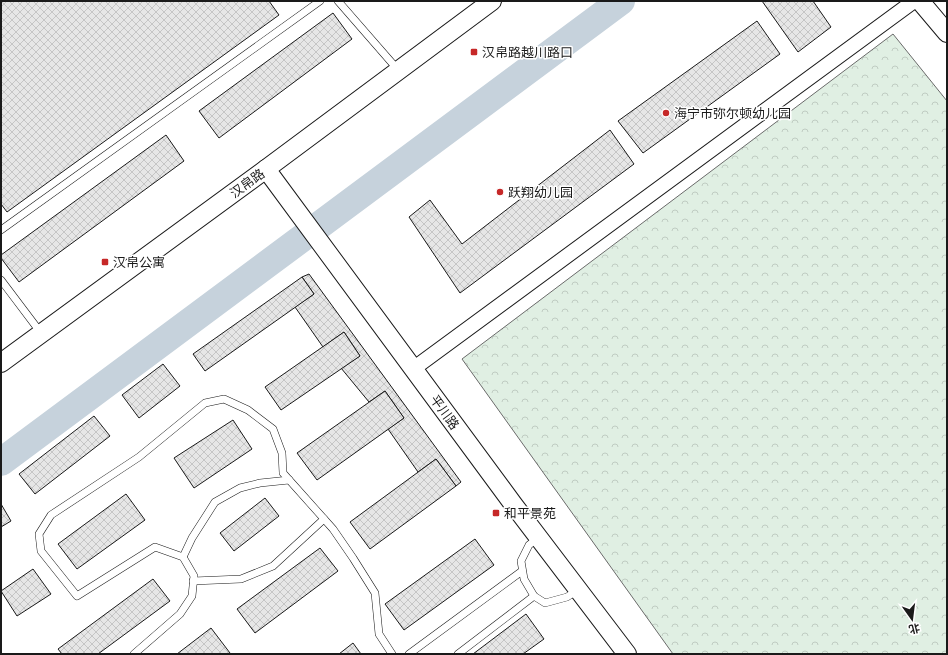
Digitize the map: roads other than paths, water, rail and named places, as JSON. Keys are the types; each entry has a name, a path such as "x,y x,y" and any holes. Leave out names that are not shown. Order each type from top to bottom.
{"street":[{"name":"汉帛路","path":"1,363 492,1"},
{"path":"413,369 914,1"},
{"path":"920,1 947,33"},
{"name":"平川路","path":"266,169 538,538 626,654"}],"lane":[{"path":"1,230 320,1"},
{"path":"338,1 399,71"},
{"path":"1,280 41,334"},
{"path":"134,654 180,614 192,596 194,576 183,557 155,547 77,596 41,551 39,534 51,514 139,457 205,403 224,399 248,410 273,429 282,453 283,473 324,519 353,558 375,593 379,634 392,654"},
{"path":"183,557 192,538 215,502 240,488 260,483 289,480"},
{"path":"193,581 241,579 273,566 324,519"},
{"path":"538,538 529,545 521,561 524,579 534,596 545,603 567,597 578,590"},
{"path":"409,654 522,570"},
{"path":"458,654 534,596"}],"waterway":[{"path":"1,462 621,1"}],"place":[{"name":"汉帛路越川路口","path":"474,52"},
{"name":"海宁市弥尔顿幼儿园","path":"666,113"},
{"name":"跃翔幼儿园","path":"500,192"},
{"name":"汉帛公寓","path":"105,262"},
{"name":"和平景苑","path":"496,513"}]}
